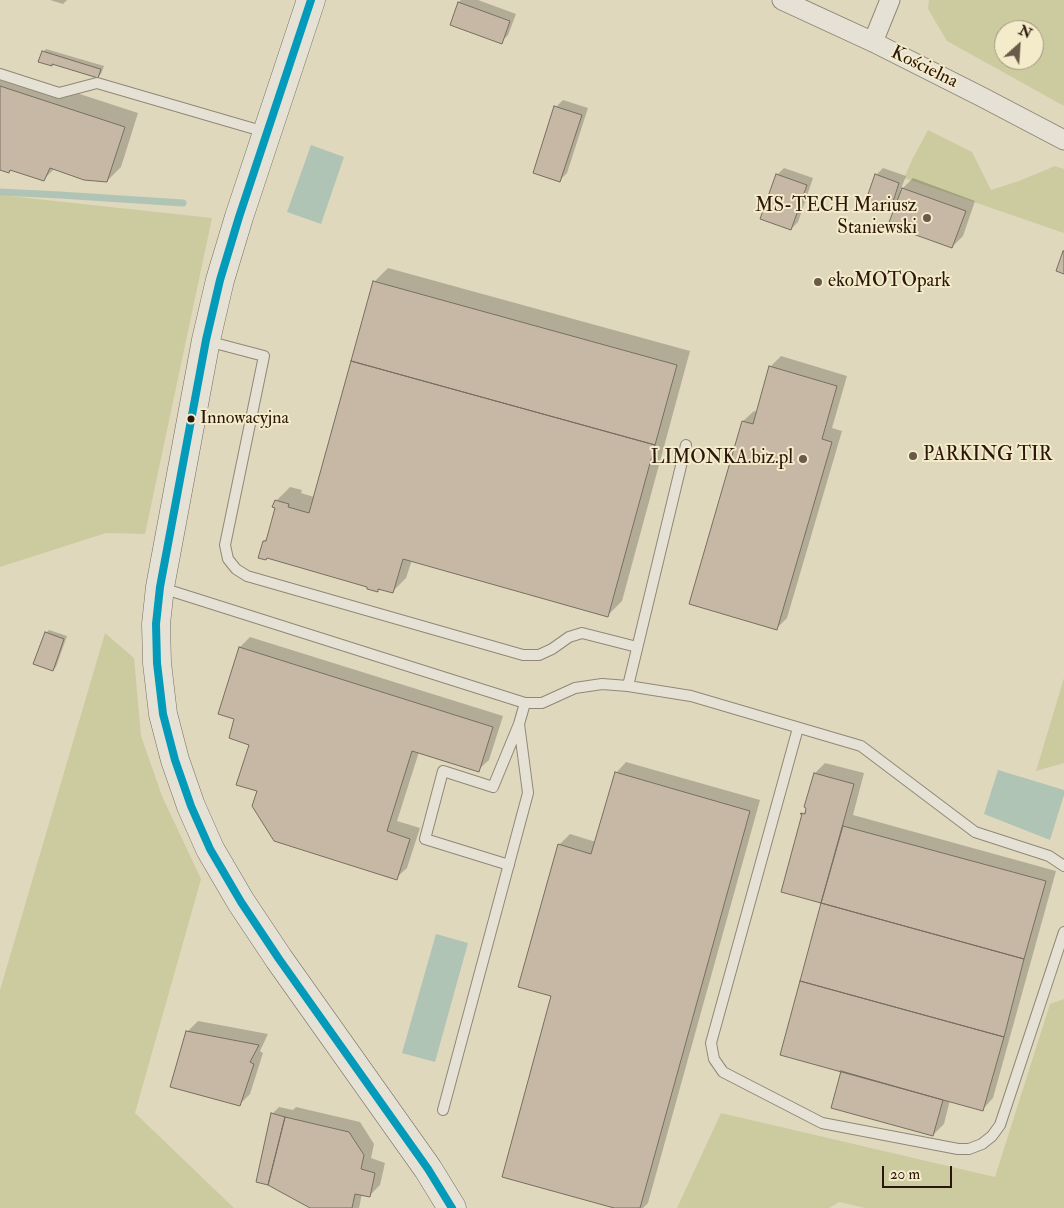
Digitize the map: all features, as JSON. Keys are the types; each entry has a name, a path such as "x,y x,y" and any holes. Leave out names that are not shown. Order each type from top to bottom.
{"street":[{"path":"311,0 239,217 220,280 206,340 160,587 156,624 157,663 164,714 178,769 191,806 210,849 240,902 428,1169 452,1208"},
{"name":"Kościelna","path":"782,0 873,42 1064,140"},
{"path":"873,42 890,0"}],"lane":[{"path":"0,74 59,93 97,83 266,132"},
{"path":"206,340 264,356 225,545 228,559 236,569 247,576 523,655 539,655 552,649 569,637 582,633 637,647"},
{"path":"628,686 686,445"},
{"path":"160,587 525,703 542,703 575,688 602,684 628,686 691,696 861,746 975,832 1049,856 1064,866"},
{"path":"509,865 425,839 443,771 493,787 519,724 525,703"},
{"path":"443,1110 528,793 519,724"},
{"path":"798,728 711,1043 714,1059 723,1072 822,1123 958,1149 969,1149 982,1144 992,1136 1000,1125 1064,932"}],"green space":[{"path":"929,0 1064,0 1064,106 999,70 1044,70 1044,20 994,20 994,67 947,41 928,9"},
{"path":"928,130 972,152 991,190 1055,166 1064,169 1064,233 904,178"},
{"path":"0,195 212,218 145,534 106,533 0,567"},
{"path":"105,633 134,658 141,736 162,796 201,879 135,1113 234,1208 0,1208 0,990"},
{"path":"1064,678 1064,763 1036,771"},
{"path":"1064,999 1064,1208 865,1208 839,1202 829,1208 677,1208 721,1113 995,1177 1050,1004"}],"shaded area":[{"path":"311,145 344,157 321,224 287,212"},
{"path":"998,770 1064,790 1050,840 984,814"},
{"path":"436,934 468,943 435,1062 402,1053"}],"building":[{"path":"458,2 510,21 502,44 450,25"},
{"path":"42,51 101,69 98,78 52,64 52,66 38,62"},
{"path":"0,86 125,127 107,182 84,180 50,168 44,181 10,170 9,173 0,170"},
{"path":"554,106 582,115 560,182 533,173"},
{"path":"776,174 807,185 791,230 760,219"},
{"path":"875,174 899,183 890,211 865,203"},
{"name":"MS-TECH Mariusz Staniewski","path":"902,188 966,211 952,248 888,225"},
{"path":"1064,251 1064,274 1056,271"},
{"path":"373,281 677,365 655,445 351,361"},
{"path":"351,361 655,445 608,617 403,559 393,593 378,589 378,592 367,589 367,587 267,558 266,560 258,558 263,541 266,541 275,508 272,507 275,500 289,504 288,507 309,513"},
{"path":"769,366 837,386 822,439 832,442 777,630 689,604 742,421 753,424"},
{"path":"45,632 64,639 53,671 33,664"},
{"path":"239,647 493,727 479,772 412,751 387,831 410,839 397,880 274,841 252,806 257,791 236,785 249,745 229,738 234,719 218,714"},
{"path":"615,772 750,811 640,1208 614,1208 502,1177 551,996 518,987 558,844 591,854"},
{"path":"814,773 854,784 821,903 781,892 802,814 800,814 801,813 805,814 806,808 804,807"},
{"path":"843,826 1046,881 1024,959 821,903"},
{"path":"821,903 1024,959 1004,1037 800,981"},
{"path":"800,981 1004,1037 983,1111 780,1055"},
{"path":"186,1031 259,1045 250,1062 254,1064 240,1106 170,1087"},
{"path":"841,1071 943,1100 933,1136 831,1108"},
{"path":"271,1113 285,1117 268,1185 256,1182"},
{"path":"285,1117 349,1132 364,1155 361,1169 375,1173 370,1197 355,1194 352,1208 310,1208 268,1185"}],"waterway":[{"path":"0,192 183,203"}],"transit line":[{"path":"311,0 239,217 220,280 206,340 160,587 156,624 157,663 163,714 175,760 191,806 210,849 241,902 279,959 428,1169 452,1208"}],"place":[{"name":"MS-TECH Mariusz Staniewski","path":"927,218"},
{"name":"ekoMOTOpark","path":"818,282"},
{"name":"Innowacyjna","path":"191,419"},
{"name":"PARKING TIR","path":"913,456"},
{"name":"LIMONKA.biz.pl","path":"803,459"}]}
